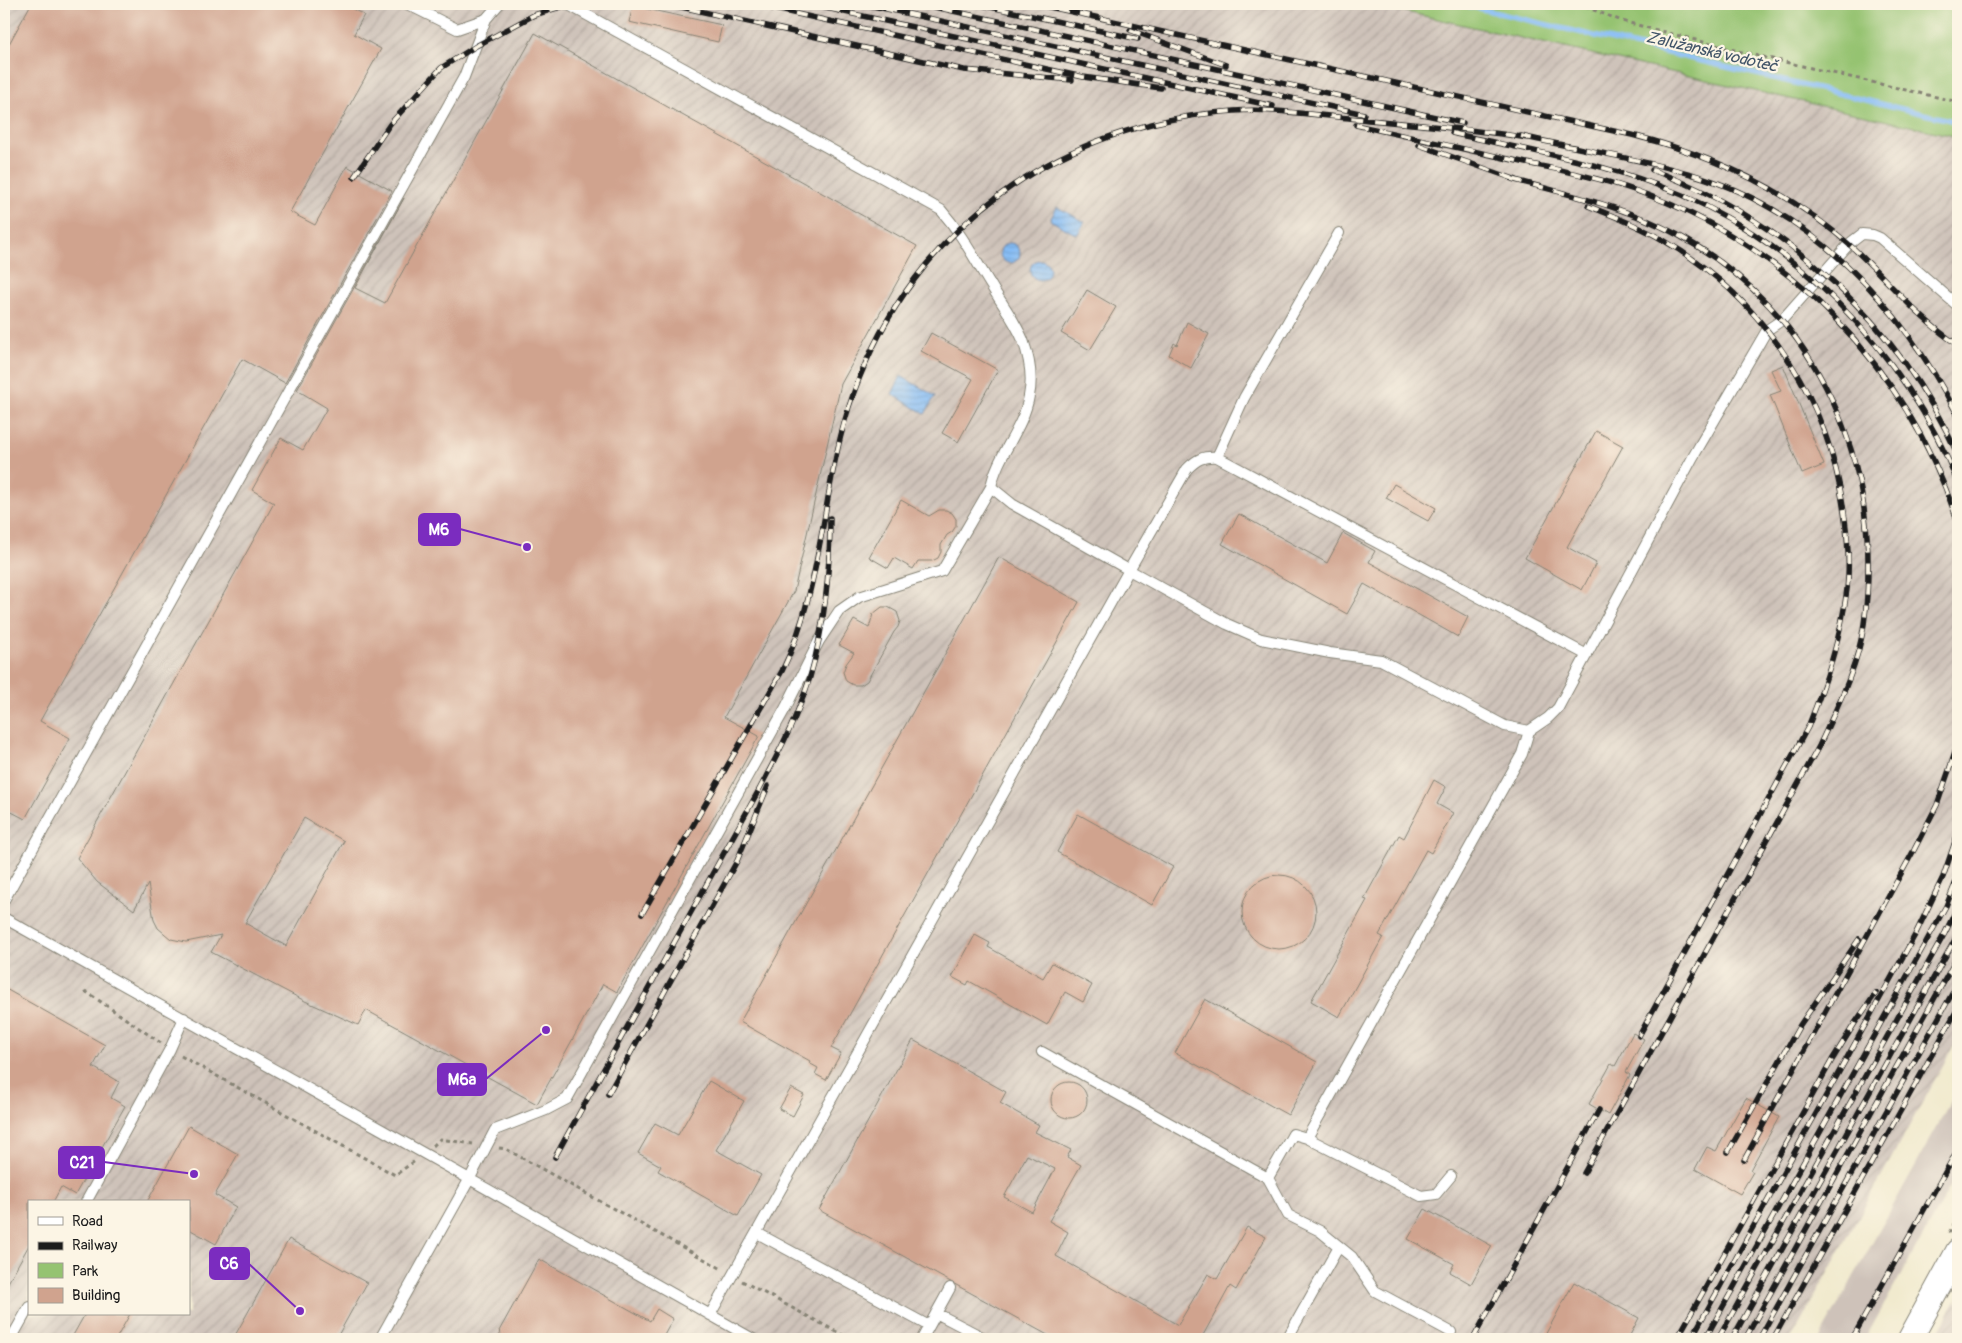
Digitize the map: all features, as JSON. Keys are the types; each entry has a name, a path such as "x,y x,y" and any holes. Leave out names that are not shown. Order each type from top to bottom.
{"street":[{"path":"1910,1339 1958,1251"}],"lane":[{"path":"407,4 457,29 486,19"},
{"path":"4,900 464,77 486,19 499,4"},
{"path":"380,1339 495,1130 546,1110 567,1099 786,707 819,641 839,611 859,597 942,571 991,487 994,472 1021,424 1030,396 1030,371 1023,340 1015,323 958,229 941,210 567,4"},
{"path":"1217,457 1244,398 1338,233"},
{"path":"1307,1138 1522,754 1528,731 1548,718 1558,708 1693,457 1767,330 1782,320 1857,236 1868,234 1880,238 1958,306"},
{"path":"710,1315 1186,468 1197,459 1207,456 1217,457 1587,655"},
{"path":"991,487 1012,504 1227,624 1261,639 1330,653 1381,660 1505,726 1528,731"},
{"path":"4,918 753,1339"},
{"path":"87,1200 170,1049 184,1018"},
{"path":"1042,1052 1268,1178 1288,1215 1320,1231 1352,1257 1375,1291 1451,1332"},
{"path":"1268,1178 1294,1134 1307,1138 1421,1196 1436,1194 1451,1176"},
{"path":"757,1233 929,1326"},
{"path":"1287,1339 1339,1246"},
{"path":"922,1339 950,1288"},
{"path":"11,1339 28,1309"},
{"path":"936,1313 986,1339"}],"path":[{"path":"1578,4 1622,21 1746,53 1958,102"}],"shaded area":[{"path":"4,4 1371,4 1958,137 1958,1038 1791,1339 4,1339"},
{"path":"1958,1089 1958,1173 1865,1339 1819,1339"},
{"path":"1958,1297 1958,1339 1934,1339"}],"green space":[{"path":"1371,4 1958,4 1958,137"}],"water":[{"path":"1057,207 1085,222 1077,235 1050,220"},
{"path":"1006,243 1014,243 1020,249 1020,257 1014,263 1006,263 1000,257 1000,249"},
{"path":"1036,260 1044,260 1050,266 1050,274 1044,280 1036,280 1030,274 1030,266"},
{"path":"901,376 935,396 925,414 892,394"}],"building":[{"path":"31,4 343,4 364,15 354,34 381,49 290,212 315,225 347,166 392,191 285,383 242,359 40,721 70,738 25,819 4,808 4,53"},
{"path":"633,6 722,25 718,42 629,22"},
{"path":"535,33 917,246 841,384 794,591 724,717 759,736 617,992 603,984 537,1104 366,1010 358,1025 305,1001 211,952 221,935 186,942 171,939 158,928 154,920 148,884 134,910 97,882 77,858 274,503 252,490 281,438 303,450 327,408 297,390 404,198 355,288 385,303","holes":["304,818 344,841 286,946 245,923"]},
{"path":"1087,290 1116,307 1090,350 1061,333"},
{"path":"1187,322 1209,334 1191,368 1169,355 1174,343 1177,345"},
{"path":"931,333 998,370 958,442 942,433 973,379 921,351"},
{"path":"1783,365 1824,465 1802,474 1770,395 1781,391 1771,370"},
{"path":"1596,431 1623,446 1567,547 1596,563 1582,590 1525,558"},
{"path":"1394,484 1436,508 1428,521 1386,498"},
{"path":"901,500 929,516 939,510 946,510 952,513 956,519 956,526 941,545 941,552 938,558 932,561 918,561 913,569 894,558 888,568 869,557"},
{"path":"1239,514 1327,563 1343,533 1375,551 1369,562 1468,617 1458,637 1364,584 1347,614 1222,544"},
{"path":"999,557 1079,602 831,1048 841,1053 826,1080 815,1074 818,1068 809,1063 810,1061 740,1022"},
{"path":"882,607 888,607 897,612 900,621 898,627 867,681 861,685 853,685 846,681 843,672 854,653 839,645 854,620 869,628 873,614"},
{"path":"1434,780 1446,787 1437,804 1453,813 1431,853 1426,850 1379,935 1383,937 1339,1017 1311,1001 1367,900 1364,899 1399,835 1404,838"},
{"path":"1078,814 1173,867 1152,905 1057,852"},
{"path":"1279,875 1293,878 1305,886 1313,898 1316,912 1313,926 1305,938 1293,946 1279,949 1265,946 1253,938 1245,926 1242,912 1245,898 1253,886 1265,878"},
{"path":"975,935 990,943 988,947 1043,978 1052,963 1092,985 1083,1002 1065,992 1047,1025 969,981 967,985 952,977"},
{"path":"4,988 105,1045 93,1067 119,1082 111,1098 125,1106 75,1195 61,1187 54,1200 28,1200 28,1247 4,1290"},
{"path":"1205,999 1317,1062 1288,1115 1175,1053"},
{"path":"1633,1033 1644,1039 1626,1072 1630,1075 1608,1115 1589,1104 1611,1064 1615,1066"},
{"path":"913,1040 1006,1092 1000,1103 1039,1125 1035,1132 1071,1150 1067,1157 1081,1165 1049,1221 1068,1232 1056,1256 1178,1325 1208,1274 1217,1279 1247,1227 1266,1237 1236,1290 1230,1286 1201,1339 1055,1339 819,1210","holes":["1027,1155 1055,1169 1032,1212 1004,1197"]},
{"path":"709,1081 744,1101 716,1150 761,1175 738,1216 658,1171 661,1166 638,1153 655,1123 678,1135"},
{"path":"1069,1082 1076,1083 1082,1087 1086,1093 1086,1107 1082,1113 1076,1117 1069,1118 1062,1117 1056,1113 1052,1107 1051,1100 1052,1093 1056,1087 1062,1083"},
{"path":"791,1088 804,1095 793,1116 779,1109"},
{"path":"1746,1098 1779,1117 1750,1170 1753,1172 1740,1194 1695,1169 1707,1147 1716,1151"},
{"path":"189,1126 238,1154 215,1195 236,1207 216,1244 190,1230 190,1200 148,1200"},
{"path":"1425,1209 1492,1246 1471,1284 1450,1272 1454,1264 1408,1239"},
{"path":"289,1239 367,1283 336,1339 233,1339"},
{"path":"539,1259 650,1321 657,1309 673,1319 662,1339 497,1339 501,1333 499,1331"},
{"path":"1574,1282 1639,1318 1628,1339 1543,1339"},
{"path":"84,1316 129,1316 116,1339 71,1339"}],"waterway":[{"name":"Zalužanská vodoteč","path":"1460,4 1958,122"}],"railway":[{"path":"354,177 390,124 441,68 476,46 534,15 570,4"},
{"path":"668,4 964,70 1072,80"},
{"path":"752,4 1083,77 1161,88"},
{"path":"808,4 1273,106"},
{"path":"864,4 1364,114"},
{"path":"921,4 1463,123"},
{"path":"977,4 1138,39"},
{"path":"1036,4 1632,135 1691,153 1749,178 1803,209 1852,247 1916,311 1943,335 1958,345"},
{"path":"1130,30 1226,65"},
{"path":"642,914 782,671 796,638 807,604 843,427 854,392 880,333 914,280 955,233 1001,194 1053,161 1110,137 1170,120 1234,111 1277,111 1461,129 1528,138"},
{"path":"1356,125 1620,185 1690,213 1743,243 1791,278 1835,318 1874,363 1908,413 1936,466 1958,523"},
{"path":"1452,133 1581,162 1632,176 1706,206 1753,233 1797,266 1838,303 1875,344 1908,388 1936,435 1958,483"},
{"path":"1521,136 1628,158 1691,174 1735,190 1776,211 1814,237 1849,267 1881,301 1910,337 1958,416"},
{"path":"1419,145 1517,180"},
{"path":"1652,170 1701,191 1748,217 1793,247 1834,282 1871,321 1904,363 1933,407 1958,455"},
{"path":"1512,179 1596,202 1656,224 1676,234 1726,266 1768,305 1804,349 1832,399 1852,452 1864,508 1868,565 1864,624 1857,656 1833,717 1819,746 1584,1173"},
{"path":"1588,206 1645,230 1696,262 1727,287 1754,315 1778,345 1799,378 1817,413 1830,450 1840,488 1848,551 1847,589 1841,625 1827,676 1808,727 1639,1036"},
{"path":"555,1157 760,788 794,720 810,677 823,618 828,578 830,518"},
{"path":"1744,1160 1914,850 1937,805 1958,744"},
{"path":"608,1094 737,861 768,786"},
{"path":"1691,1339 1915,935 1943,877 1958,833"},
{"path":"1705,1339 1946,906 1958,877"},
{"path":"1718,1339 1945,933 1958,906"},
{"path":"1732,1339 1958,934"},
{"path":"1728,1152 1800,1025 1859,939"},
{"path":"1745,1339 1958,956"},
{"path":"1759,1339 1958,983"},
{"path":"1677,1339 1832,1060 1876,993"},
{"path":"1773,1339 1958,1008"},
{"path":"1473,1339 1599,1110"},
{"path":"1852,1339 1958,1149"}],"place":[{"name":"M6","path":"527,547"},
{"name":"M6a","path":"546,1030"},
{"name":"C21","path":"194,1174"},
{"name":"C6","path":"300,1311"}]}
